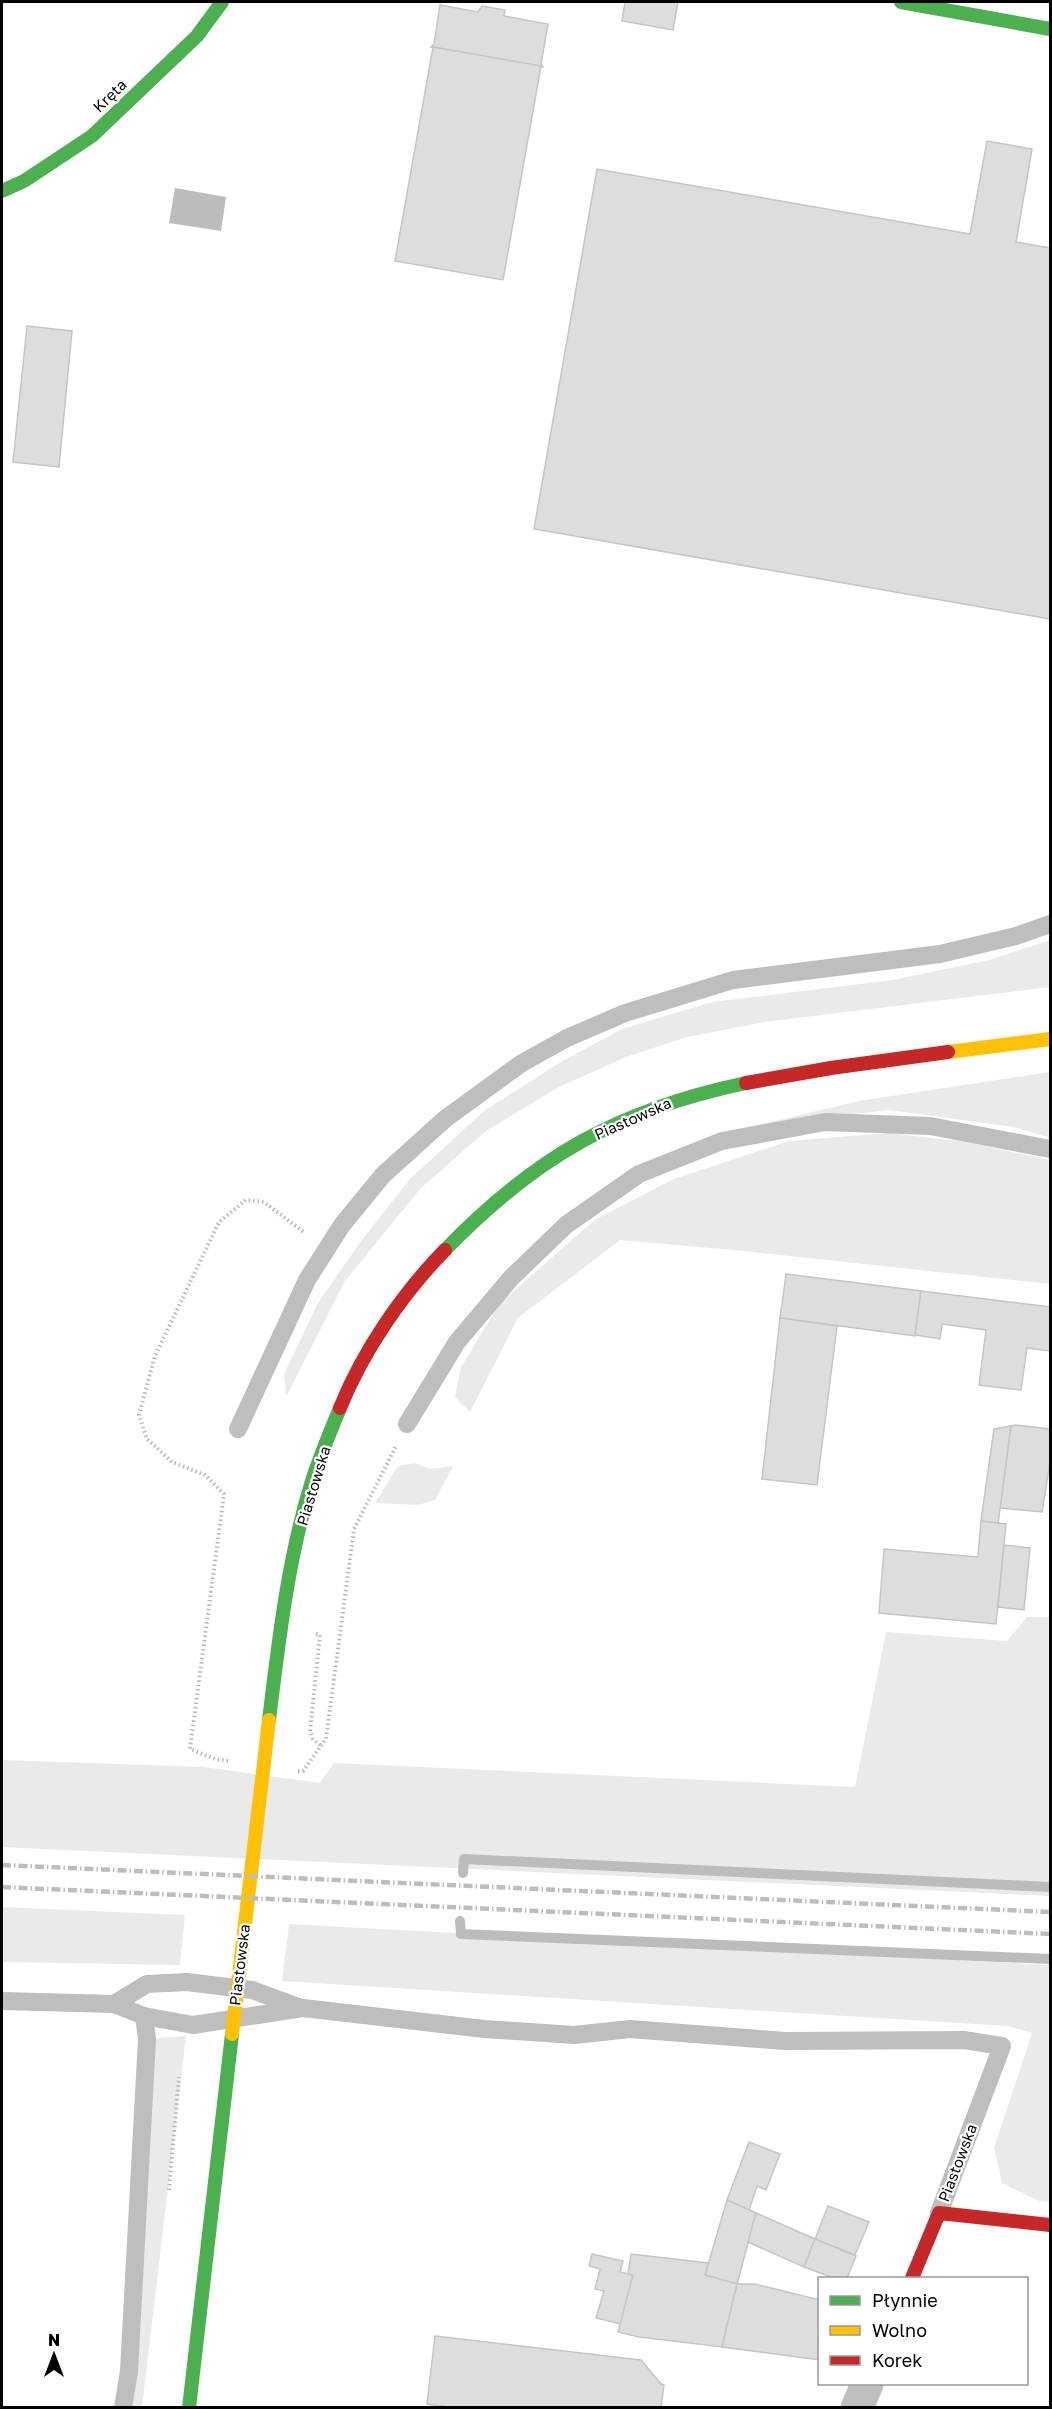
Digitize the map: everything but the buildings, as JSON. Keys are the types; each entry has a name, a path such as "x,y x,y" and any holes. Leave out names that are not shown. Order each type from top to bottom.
{"street":[{"name":"Kręta","path":"2,190 24,181 92,136 197,36 222,2"},
{"path":"901,2 1050,29"},
{"name":"Piastowska","path":"189,2408 286,1591 303,1515 322,1453 349,1389 394,1312 443,1250 494,1200 552,1158 617,1123 685,1097 763,1080 844,1065 1050,1039"},
{"path":"939,2213 1050,2225"},
{"name":"Piastowska","path":"912,2277 939,2213"},
{"path":"857,2408 867,2385"}],"lane":[{"path":"238,1429 307,1280 342,1225 382,1175 445,1119 522,1063 567,1038 625,1013 734,981 940,954 1016,936 1050,924"},
{"path":"407,1424 457,1342 511,1278 566,1225 639,1174 723,1141 825,1122 930,1126 1050,1149"},
{"path":"114,2004 147,1984 188,1982 252,1990 303,2008"},
{"path":"2,2001 114,2004 144,2016 193,2025 303,2008"},
{"name":"Piastowska","path":"303,2008 484,2029 574,2035 630,2029 785,2041 964,2040 1002,2046 939,2213"},
{"path":"123,2408 129,2371 147,2039 144,2016"}],"path":[{"path":"237,1762 215,1759 190,1749 224,1494 205,1475 172,1462 147,1439 139,1415 155,1356 219,1222 246,1200 264,1202 326,1250"},
{"path":"292,1770 303,1771 326,1739 354,1529 407,1424"},
{"path":"319,1641 310,1731 313,1739 321,1746"},
{"path":"169,2194 179,2077"}],"shaded area":[{"path":"175,188 226,197 221,231 169,223"},
{"path":"1050,940 1050,987 764,1022 687,1037 626,1057 559,1087 486,1131 421,1188 345,1281 286,1397 284,1374 318,1303 361,1241 410,1179 484,1111 559,1063 622,1029 712,1002 893,980 989,960"},
{"path":"1050,1072 1050,1138 1014,1127 889,1110 753,1126 859,1101"},
{"path":"889,1133 966,1142 1050,1160 1050,1284 620,1240 518,1318 470,1412 455,1397 461,1367 500,1303 596,1219 674,1179 789,1141"},
{"path":"415,1463 430,1469 453,1466 435,1500 418,1505 375,1503 398,1466"},
{"path":"1027,1617 1050,1617 1050,1896 2,1847 2,1760 204,1767 320,1783 334,1763 855,1787 886,1632 1007,1641"},
{"path":"2,1907 185,1915 180,1965 2,1962"},
{"path":"289,1924 1050,1965 1050,2202 1039,2201 1002,2183 994,2148 1032,2033 1008,2026 282,1981"},
{"path":"186,2036 142,2407 121,2408 147,2039"}],"waterway":[{"path":"463,1873 464,1859 1050,1887"},
{"path":"460,1921 461,1934 1050,1959"}],"railway":[{"path":"2,1865 1050,1912"},
{"path":"2,1887 1050,1934"}],"traffic: fast":[{"path":"2,191 24,181 92,136 197,36 222,2"},
{"path":"901,2 1050,29"},
{"path":"445,1250 512,1188 546,1163 582,1141 658,1107 746,1083"},
{"path":"269,1720 285,1599 297,1539 312,1481 340,1408"},
{"path":"189,2408 232,2034"}],"traffic: slow":[{"path":"948,1052 1050,1039"},
{"path":"232,2034 269,1720"}],"traffic: jam":[{"path":"746,1083 831,1068 948,1052"},
{"path":"340,1408 360,1365 385,1324 414,1285 445,1250"},
{"path":"912,2277 939,2213 1050,2225"}]}
